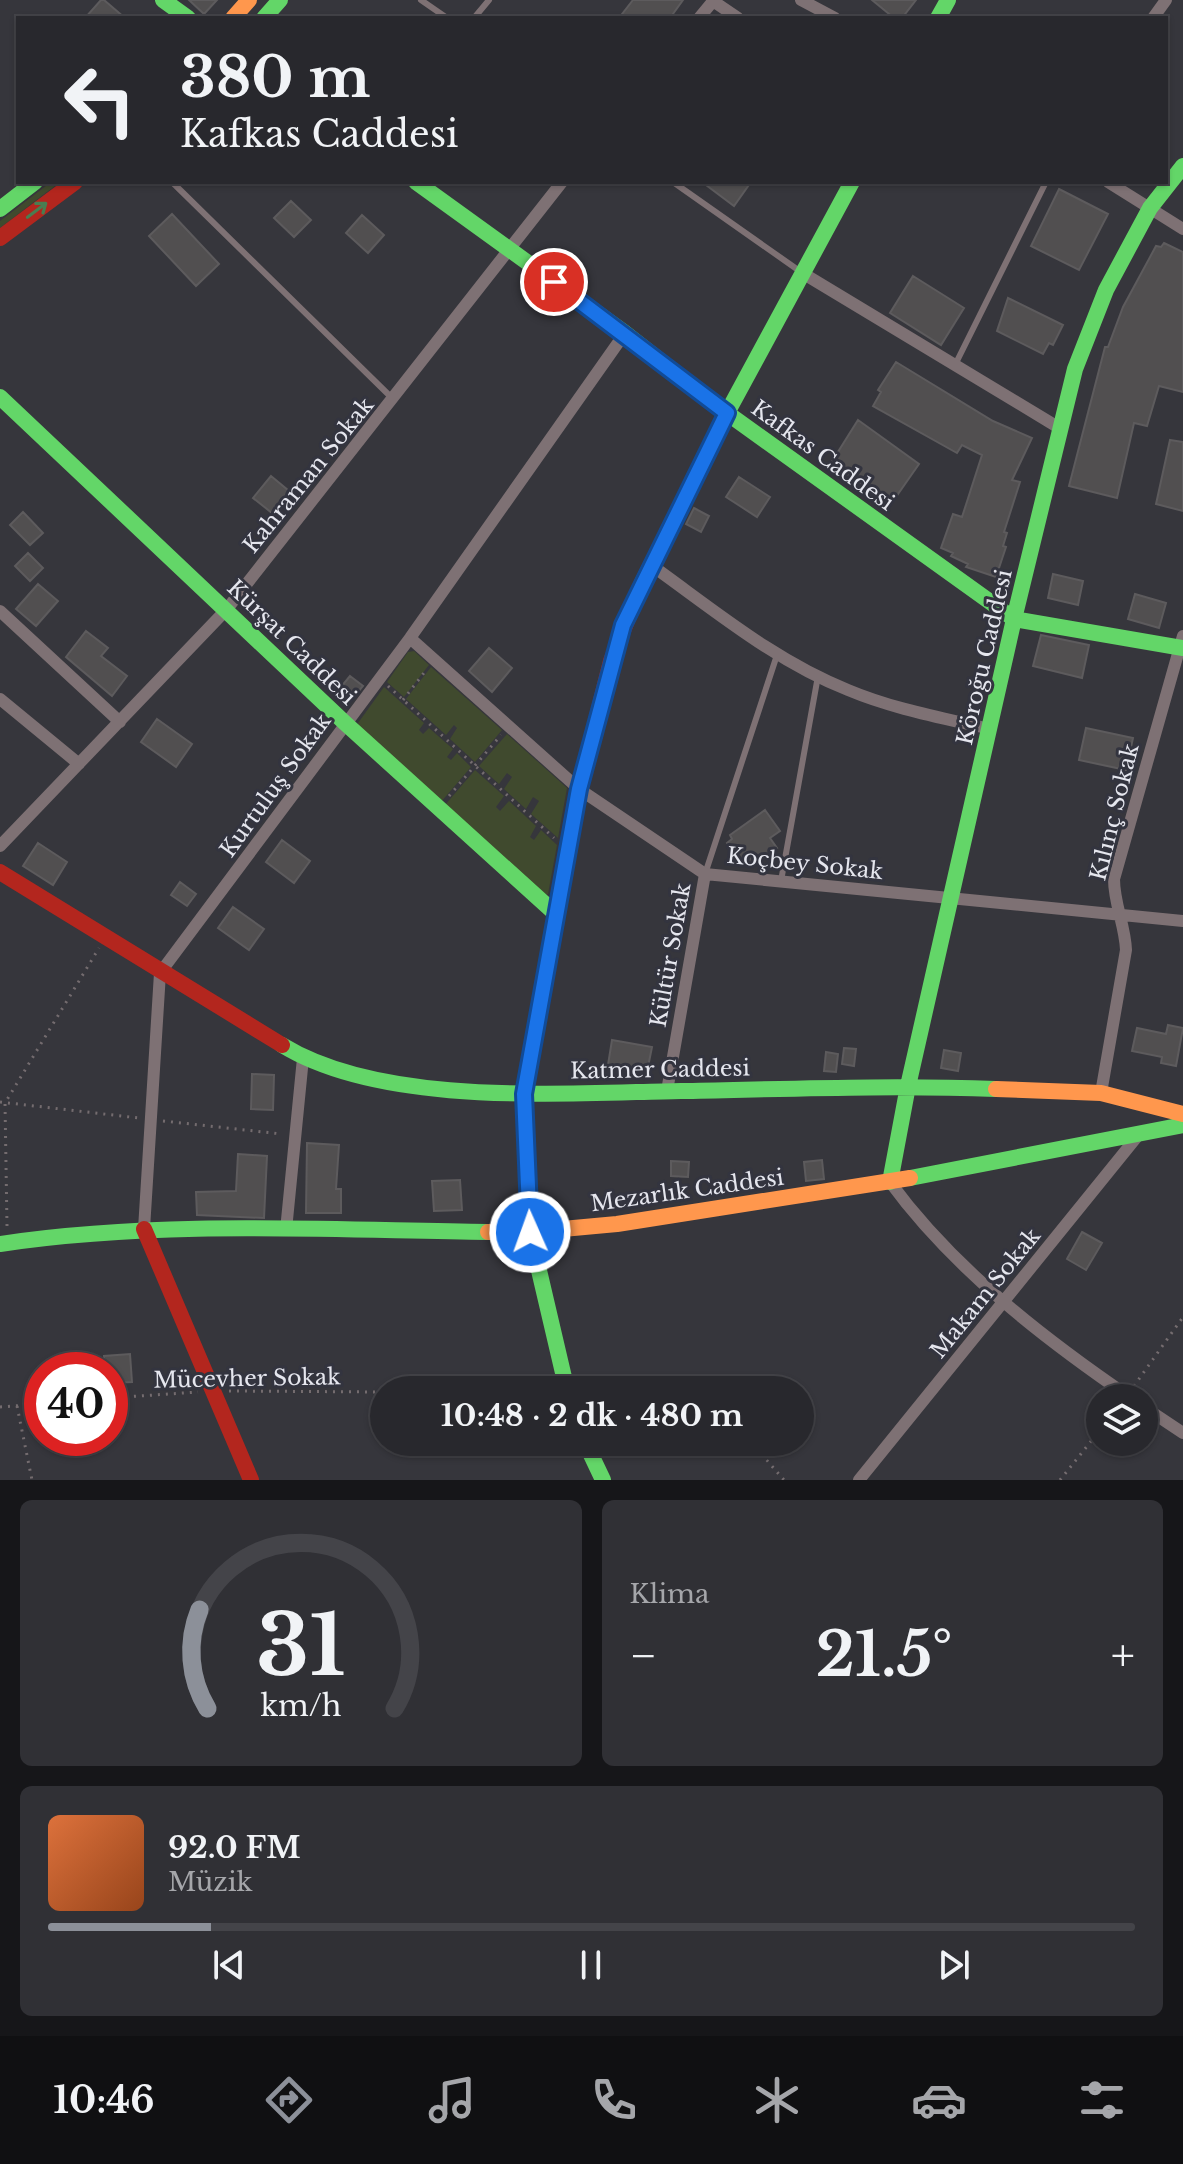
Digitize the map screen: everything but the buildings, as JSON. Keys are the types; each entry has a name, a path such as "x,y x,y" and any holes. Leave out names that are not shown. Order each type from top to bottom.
{"street":[{"path":"163,0 185,16"},
{"path":"235,16 249,0"},
{"path":"266,16 280,0"},
{"path":"701,16 714,0 735,16"},
{"path":"801,0 831,16"},
{"name":"Köroğu Caddesi","path":"890,1182 908,1086 1014,619 1061,429 1090,328 1106,290 1150,208 1183,166"},
{"path":"0,209 32,184"},
{"path":"0,238 72,184"},
{"name":"Kafkas Caddesi","path":"419,184 625,333 727,413 1014,619"},
{"name":"Kahraman Sokak","path":"0,846 227,609 394,399 507,247 560,184"},
{"path":"564,1376 530,1232 524,1094 579,789 611,661 651,565 727,413 851,184"},
{"path":"1111,184 1183,229"},
{"path":"804,274 1061,429"},
{"name":"Kurtuluş Sokak","path":"160,973 410,638 625,333"},
{"name":"Kürşat Caddesi","path":"0,397 345,723 557,915"},
{"path":"651,565 777,655 818,676 879,702 990,729"},
{"path":"0,611 120,722"},
{"path":"1014,619 1182,644"},
{"name":"Koçbey Sokak","path":"410,638 579,789 705,874 1183,921"},
{"name":"Kılınç Sokak","path":"1101,1093 1124,980 1126,938 1114,899 1114,879 1182,644"},
{"path":"0,699 79,764"},
{"name":"Katmer Caddesi","path":"0,872 303,1058 346,1072 424,1088 524,1094 908,1086 1101,1093 1183,1114"},
{"name":"Kültür Sokak","path":"667,1091 705,874"},
{"path":"160,973 144,1229 251,1480"},
{"path":"286,1230 303,1058"},
{"name":"Mezarlık Caddesi","path":"4,1243 73,1233 144,1229 530,1232 617,1224 890,1182 1183,1125"},
{"name":"Makam Sokak","path":"859,1480 1142,1131"},
{"path":"890,1182 915,1216 1004,1301 1061,1349 1111,1384"},
{"path":"1158,1416 1183,1433"},
{"path":"592,1456 603,1480"}],"lane":[{"path":"421,0 444,16"},
{"path":"476,16 489,0"},
{"path":"174,184 394,399"},
{"path":"676,184 804,274"},
{"path":"955,365 1045,184"},
{"path":"705,874 777,655"},
{"path":"781,881 818,676"}],"path":[{"path":"403,700 434,660"},
{"path":"380,678 568,851"},
{"path":"438,808 509,726"},
{"path":"4,1243 5,1103 105,938"},
{"path":"1138,1384 1183,1317"},
{"name":"Mücevher Sokak","path":"128,1397 212,1390 370,1392"},
{"path":"0,1407 24,1405"},
{"path":"17,1406 32,1480"},
{"path":"1060,1480 1086,1448"},
{"path":"763,1456 784,1480"}],"green space":[{"path":"48,184 57,184 0,228 0,221"},
{"path":"414,651 429,665 404,697 387,682 408,652"},
{"path":"431,667 502,730 475,762 450,739 457,728 454,725 446,735 406,699"},
{"path":"384,687 424,723 419,730 423,734 429,728 453,749 447,757 451,760 457,753 471,767 441,802 359,728 358,723"},
{"path":"507,734 567,788 558,838 531,814 539,801 533,797 526,809 504,789 512,777 507,773 499,784 479,766"},
{"path":"475,770 504,796 496,807 500,811 509,801 536,826 530,837 534,840 541,830 557,845 548,894 544,896 445,805"}],"traffic: fast":[{"path":"163,0 185,16"},
{"path":"266,16 280,0"},
{"path":"939,16 948,0"},
{"path":"890,1182 908,1086 1014,619 1075,369 1106,290 1150,208 1183,166"},
{"path":"0,209 32,184"},
{"path":"419,184 625,333 727,413 1014,619 1183,648"},
{"path":"642,583 727,413 851,184"},
{"path":"0,397 345,723 557,915"},
{"path":"564,1376 530,1232 524,1094 578,792"},
{"path":"282,1045 323,1065 371,1079 476,1092 530,1094 878,1087 996,1089"},
{"path":"910,1178 1183,1125"},
{"path":"0,1244 182,1229 488,1232"},
{"path":"592,1456 603,1480"}],"traffic: slow":[{"path":"235,16 249,0"},
{"path":"996,1089 1101,1093 1183,1114"},
{"path":"488,1232 530,1232 617,1224 910,1178"}],"traffic: jam":[{"path":"0,238 72,184"},
{"path":"578,792 611,661 642,583"},
{"path":"0,872 282,1045"},
{"path":"144,1229 251,1480"}],"route":[{"path":"530,1232 524,1094 579,789 623,625 727,413 554,282"}]}
